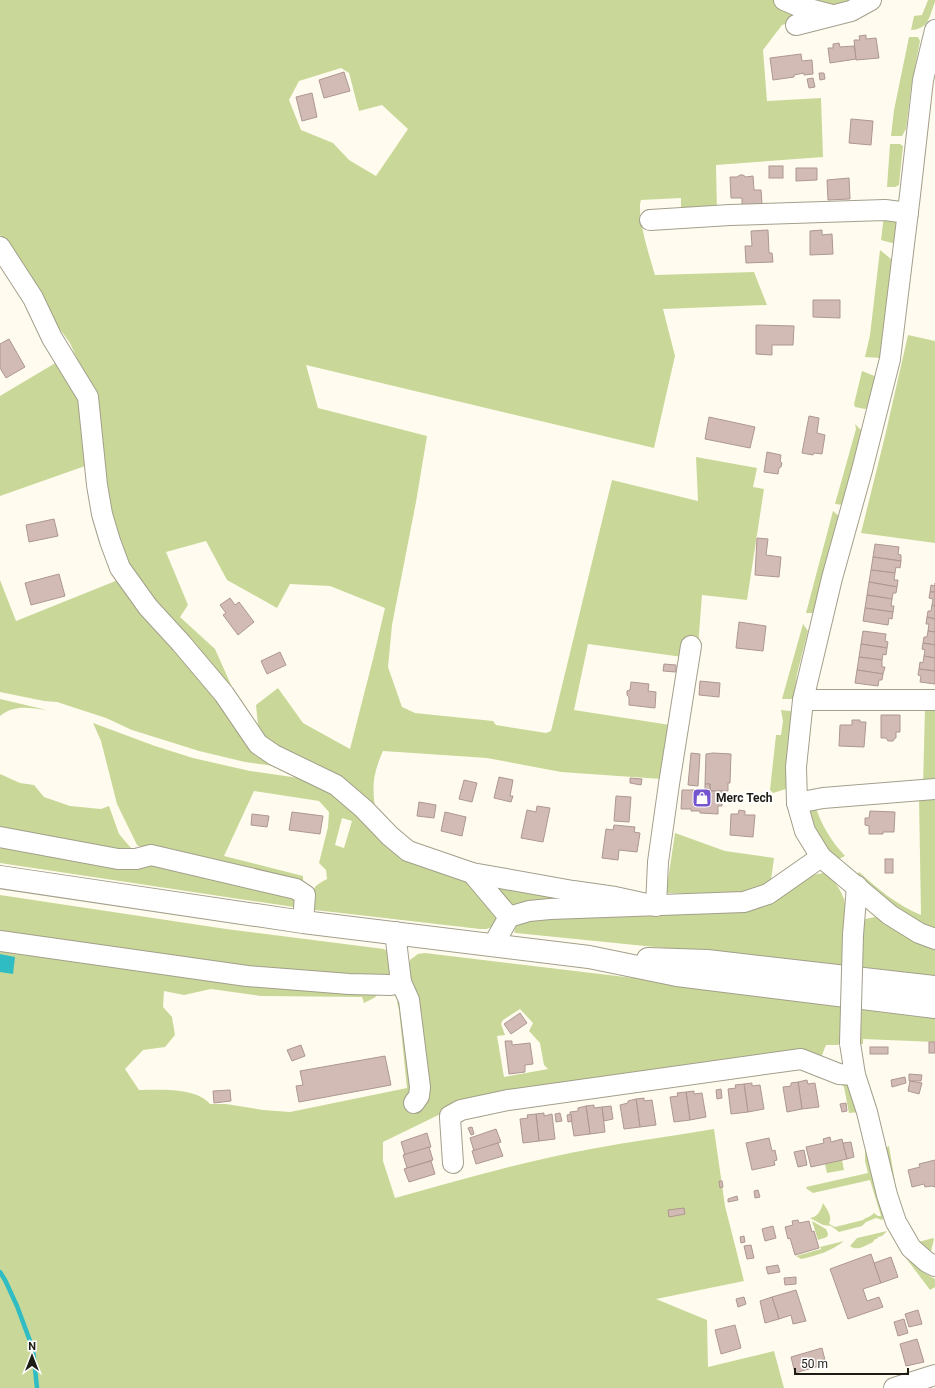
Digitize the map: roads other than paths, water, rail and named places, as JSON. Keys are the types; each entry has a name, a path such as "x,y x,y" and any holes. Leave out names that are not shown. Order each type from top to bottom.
{"main road":[{"path":"0,877 303,922 395,932 589,957 677,975 935,1007"},
{"path":"589,957 707,961 935,987"}],"street":[{"path":"784,0 798,6 834,15"},
{"path":"796,25 851,11 871,0"},
{"path":"935,30 923,80 928,93 908,213 890,359 862,470 832,578 803,700 796,767 797,802 805,831 821,857 890,915 920,933 935,939"},
{"path":"650,220 738,214 885,210 908,213"},
{"path":"0,247 33,298 52,338 88,397 97,485 102,514 120,568 148,607 224,694 258,744 274,755 336,785 364,809 390,836 408,851 472,873 615,897 656,906"},
{"path":"656,906 658,862 691,646"},
{"path":"803,700 935,700"},
{"path":"797,802 823,798 935,789"},
{"path":"0,837 118,859 136,859 151,855 296,889 305,895 303,922"},
{"path":"493,945 509,917 530,911 550,908 656,906 744,902 768,894 821,857"},
{"path":"472,873 509,917"},
{"path":"857,886 853,935 850,1043 855,1076 867,1112 887,1195 896,1222 911,1248 927,1262 935,1266"},
{"path":"395,932 401,982 409,1000 420,1087 419,1096 414,1103"},
{"path":"0,941 247,976 356,984 391,985 401,982"},
{"path":"453,1163 450,1116 461,1110 508,1100 801,1059 839,1074 855,1076"},
{"path":"894,1388 935,1375"}],"water":[{"path":"0,954 15,957 13,974 0,972"}],"waterway":[{"path":"0,1272 17,1306 33,1349 37,1388"}],"place":[{"name":"Merc Tech","path":"702,798"}]}
